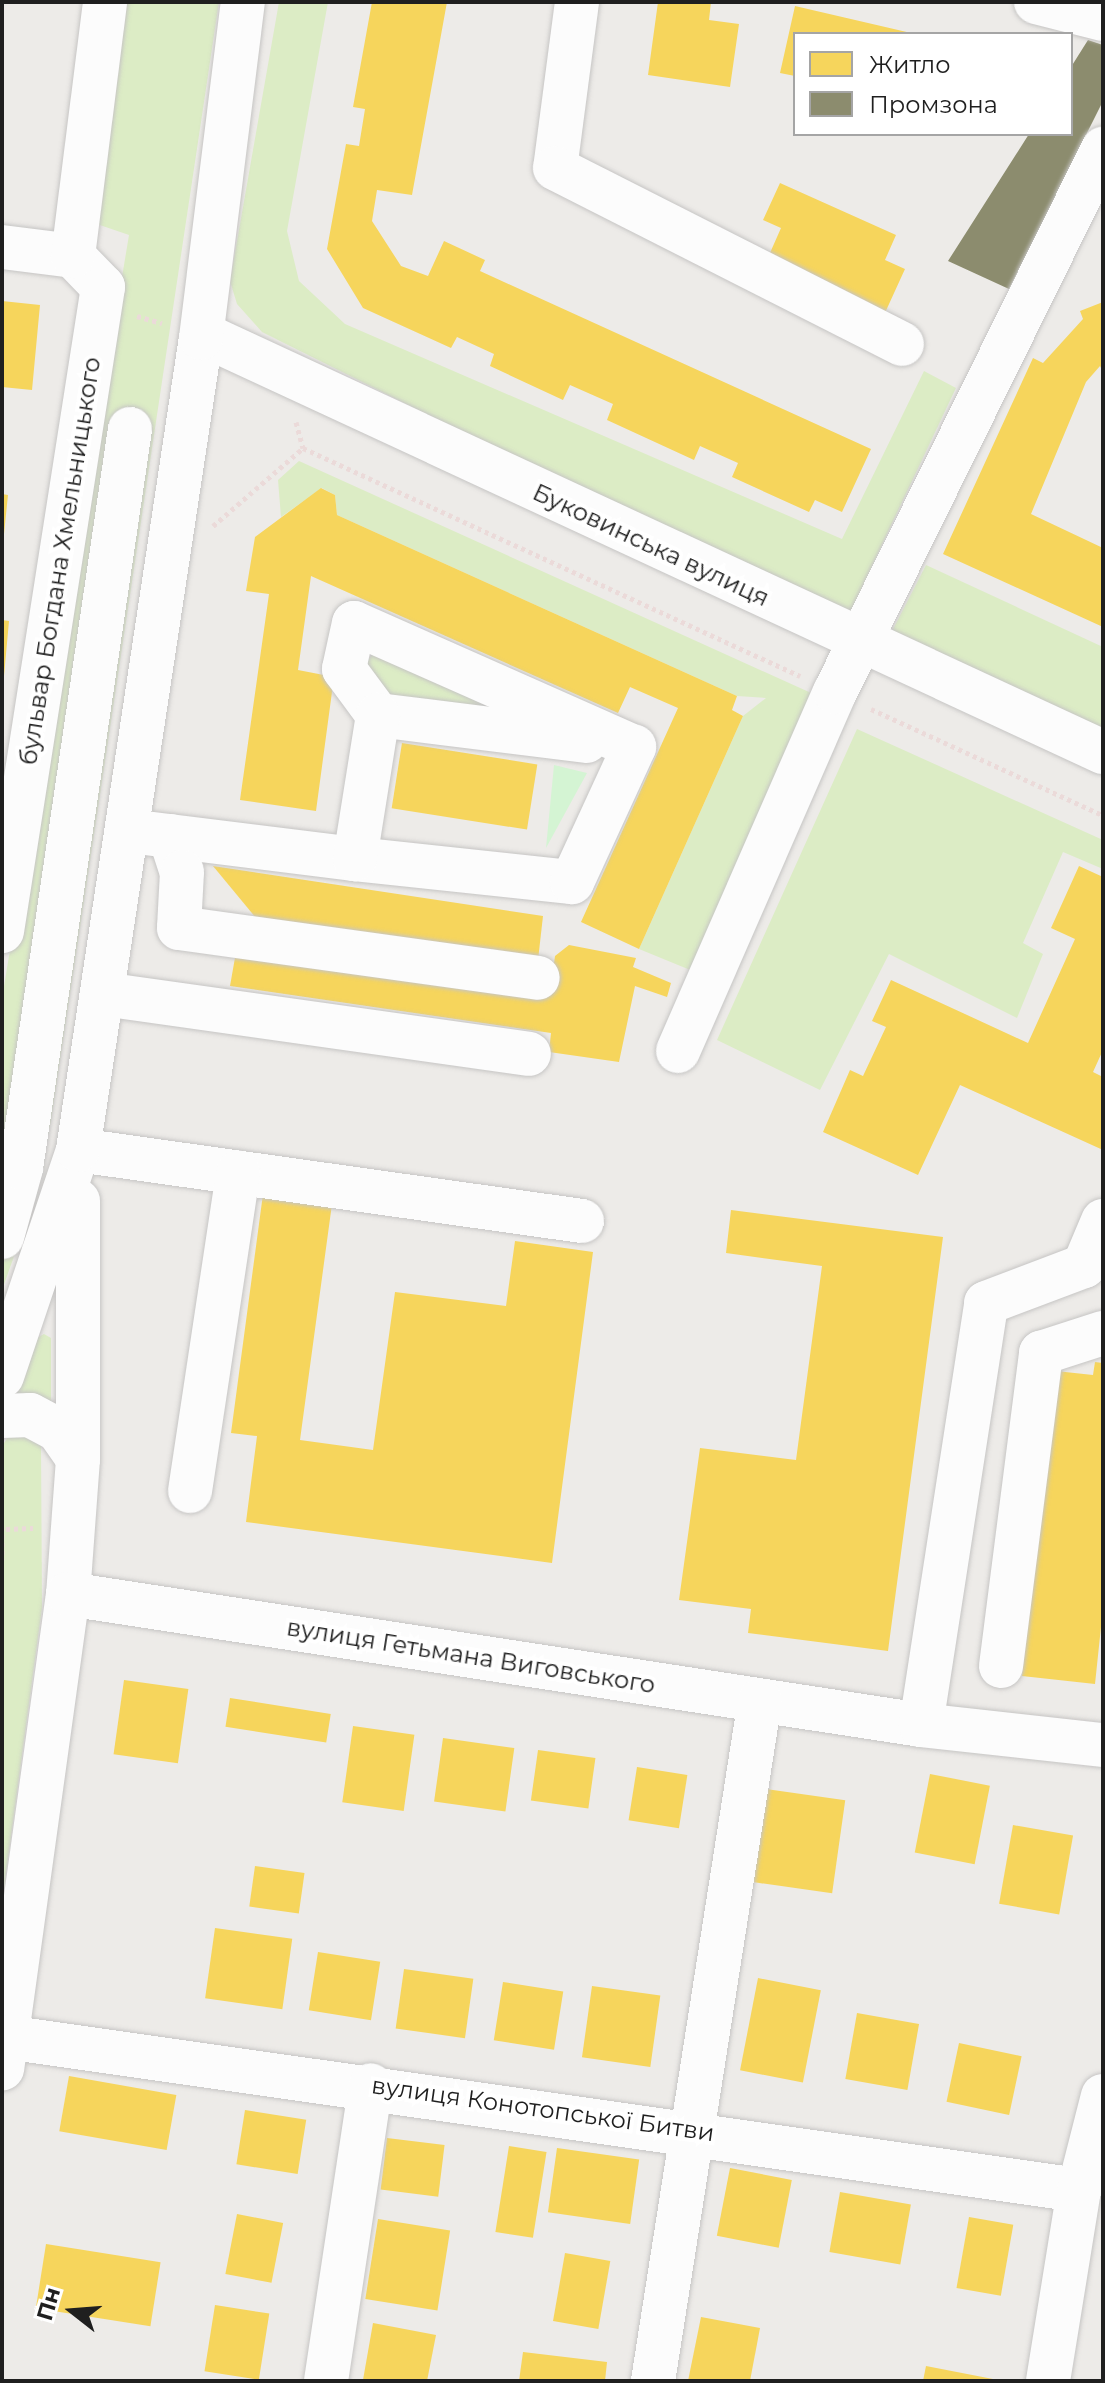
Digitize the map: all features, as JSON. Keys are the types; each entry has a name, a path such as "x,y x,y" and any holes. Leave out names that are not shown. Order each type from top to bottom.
{"street":[{"path":"73,256 105,2"},
{"path":"4,2052 68,1594 78,1459 78,1150 103,994 150,834 202,334 243,2"},
{"path":"577,2 555,168 902,344"},
{"path":"1036,2 1103,19"},
{"path":"678,1051 835,692 1103,149"},
{"path":"2,247 73,256 103,287"},
{"name":"бульвар Богдана Хмельницького","path":"2,931 103,287"},
{"name":"Буковинська вулиця","path":"202,334 859,642 1103,752"},
{"path":"2,1237 19,1064 130,429"},
{"path":"355,859 378,715 344,669 354,623 634,747"},
{"path":"378,715 634,747"},
{"path":"150,834 572,882 634,747"},
{"path":"150,834 182,872 179,928 538,978"},
{"path":"103,994 529,1054"},
{"path":"19,1064 90,1074"},
{"path":"78,1150 582,1221"},
{"path":"2,1376 78,1150"},
{"path":"190,1491 238,1173"},
{"path":"921,1725 986,1303 1084,1266 1103,1221"},
{"path":"1001,1666 1041,1353 1103,1333"},
{"path":"2,1416 30,1415 58,1430 78,1459"},
{"name":"вулиця Гетьмана Виговського","path":"68,1594 921,1725 1103,1745"},
{"path":"653,2381 760,1700"},
{"name":"вулиця Конотопської Битви","path":"4,2052 371,2085 692,2130 1079,2190"},
{"path":"326,2381 371,2085"},
{"path":"1048,2381 1079,2190 1103,2096"}],"path":[{"path":"103,287 117,310 202,334"},
{"path":"296,422 303,448"},
{"path":"210,540 213,525 303,448"},
{"path":"303,448 1103,815"},
{"path":"2,1527 2,1560"}],"green space":[{"path":"120,2 219,2 51,1121 32,1206 2,1290 2,998 129,235 91,222"},
{"path":"279,2 328,2 287,231 299,281 345,324 842,539 924,371 956,388 845,623 262,332 237,304 230,281"},
{"path":"299,461 820,697 700,974 639,949 743,716 766,698 737,696 337,515 335,495 322,488 281,517 278,480"},
{"path":"926,565 1103,647 1103,735 889,637"},
{"path":"373,653 518,719 386,694 363,668"},
{"path":"857,729 1103,840 1103,869 1063,852 1023,943 1043,954 1017,1018 889,954 820,1090 717,1040"},
{"path":"554,765 587,773 546,848"},
{"path":"44,1334 51,1338 51,1405 16,1396 35,1339"},
{"path":"8,1437 33,1437 41,1446 42,1608 2,1903 2,1446"}],"building: Житло":[{"path":"372,2 447,2 412,195 377,190 372,221 401,266 428,276 444,241 485,260 480,271 871,449 842,512 815,500 809,512 732,477 738,463 700,446 694,460 607,420 613,404 570,385 563,400 490,366 494,354 457,337 451,348 363,308 327,249 346,144 359,146 365,109 353,107"},
{"path":"658,2 711,2 709,20 739,24 730,87 648,75"},
{"path":"795,6 907,32 793,32 793,76 780,73"},
{"path":"780,183 896,235 885,260 905,269 884,315 766,262 781,228 763,220"},
{"path":"2,301 40,305 32,390 2,387"},
{"path":"1103,302 1103,372 1100,366 1086,382 1031,514 1103,548 1103,627 943,554 1033,358 1043,363 1083,319 1080,311"},
{"path":"321,488 335,495 337,515 737,696 732,710 743,716 639,949 581,922 678,708 630,687 618,713 311,576 298,670 334,677 316,811 240,800 269,594 246,591 255,537"},
{"path":"2,494 8,495 4,534 2,534"},
{"path":"2,620 9,621 4,676 2,676"},
{"path":"402,743 537,764 527,830 392,808"},
{"path":"213,866 543,916 538,960 256,918"},
{"path":"1079,866 1103,877 1103,1050 1093,1072 1103,1077 1103,1150 960,1085 918,1175 823,1132 850,1070 863,1076 886,1027 872,1021 891,980 1028,1043 1075,939 1051,928"},
{"path":"569,945 636,958 633,967 671,983 667,997 635,986 619,1062 549,1052 551,1033 230,986 236,952 549,997 555,956"},
{"path":"263,1194 332,1204 300,1440 373,1450 395,1292 506,1306 515,1241 593,1252 552,1563 246,1522 257,1436 231,1433"},
{"path":"731,1210 943,1237 888,1651 748,1633 751,1609 679,1600 700,1448 796,1460 822,1266 726,1253"},
{"path":"1095,1362 1103,1363 1103,1608 1095,1684 1022,1676 1056,1371 1093,1375"},
{"path":"124,1680 188,1689 178,1763 114,1754"},
{"path":"230,1698 331,1714 326,1743 225,1727"},
{"path":"353,1726 414,1735 404,1811 342,1802"},
{"path":"443,1738 514,1748 505,1811 434,1801"},
{"path":"538,1750 595,1758 588,1809 531,1801"},
{"path":"637,1767 687,1775 679,1828 629,1820"},
{"path":"930,1774 990,1786 975,1864 915,1853"},
{"path":"766,1789 845,1800 832,1893 753,1882"},
{"path":"1013,1825 1073,1836 1059,1914 999,1904"},
{"path":"255,1866 305,1873 299,1914 249,1907"},
{"path":"215,1928 292,1939 282,2009 205,1998"},
{"path":"318,1952 380,1962 371,2020 309,2010"},
{"path":"404,1969 473,1979 465,2038 396,2028"},
{"path":"758,1978 821,1990 803,2082 740,2070"},
{"path":"503,1982 563,1992 554,2050 494,2040"},
{"path":"592,1986 660,1996 650,2067 582,2057"},
{"path":"857,2013 919,2024 907,2090 845,2079"},
{"path":"959,2043 1022,2056 1009,2115 947,2102"},
{"path":"69,2076 176,2095 167,2150 59,2131"},
{"path":"245,2110 306,2120 298,2174 236,2164"},
{"path":"387,2138 445,2145 438,2197 381,2190"},
{"path":"509,2146 547,2152 533,2238 495,2232"},
{"path":"557,2148 639,2160 630,2224 548,2212"},
{"path":"730,2168 792,2180 779,2248 717,2236"},
{"path":"840,2192 911,2205 900,2265 829,2252"},
{"path":"237,2214 283,2223 271,2283 225,2274"},
{"path":"969,2217 1013,2225 1001,2296 956,2288"},
{"path":"378,2219 450,2230 437,2310 365,2299"},
{"path":"46,2244 161,2262 150,2326 36,2308"},
{"path":"565,2253 610,2261 598,2329 553,2321"},
{"path":"215,2305 269,2314 259,2380 205,2371"},
{"path":"701,2317 760,2328 750,2381 688,2381"},
{"path":"373,2323 436,2335 427,2381 363,2380"},
{"path":"523,2352 607,2362 605,2381 519,2381"},
{"path":"926,2366 998,2380 998,2381 923,2381"}],"building: Промзона":[{"path":"1088,40 1103,45 1103,101 1009,289 948,261 1028,136 1073,136 1073,64"}]}
